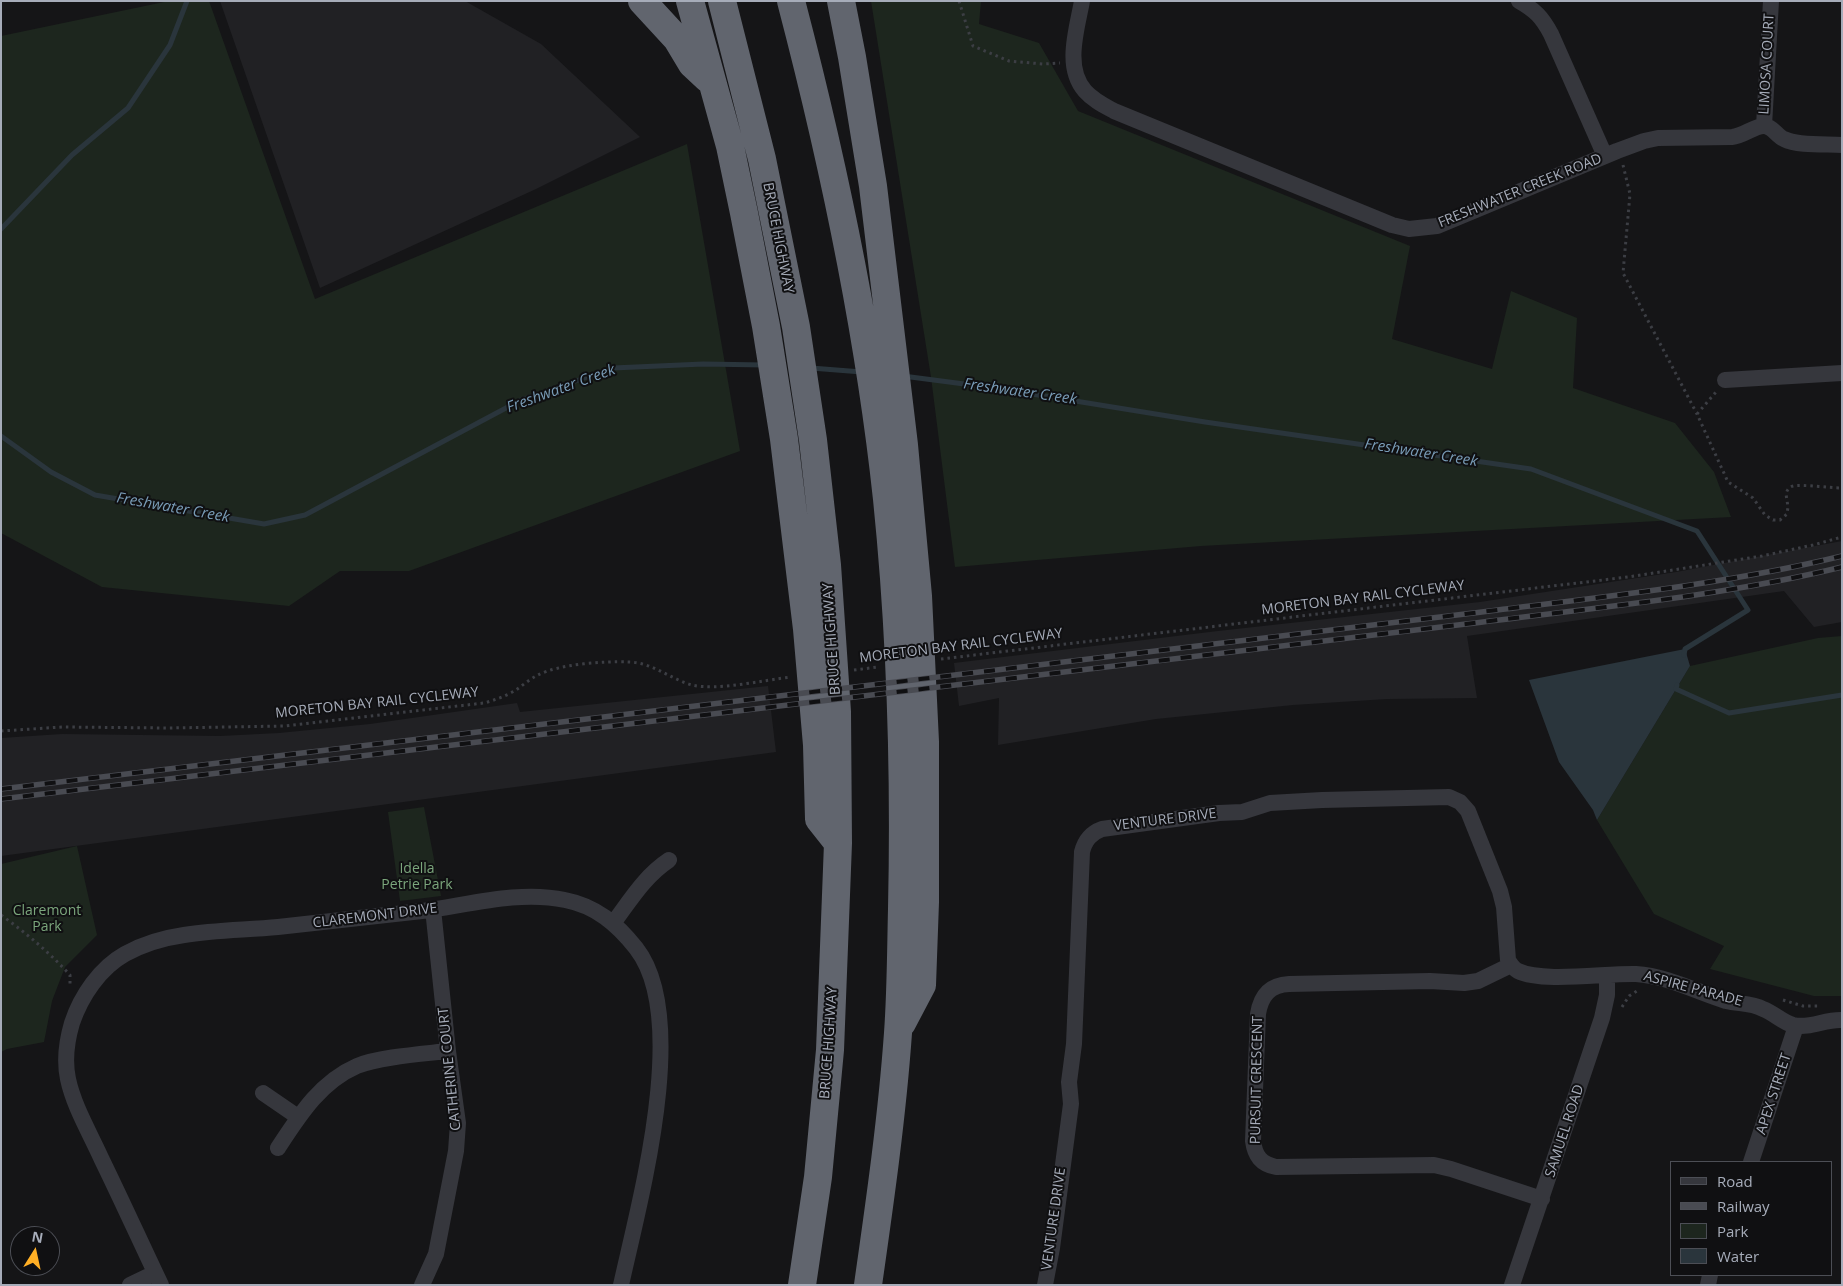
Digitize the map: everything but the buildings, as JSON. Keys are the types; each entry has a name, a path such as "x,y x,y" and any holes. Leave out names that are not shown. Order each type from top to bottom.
{"highway":[{"path":"642,1 676,39 692,64 714,85"},
{"path":"690,1 714,85 744,213 766,326 784,439 810,654 817,745 819,819 838,843"},
{"name":"BRUCE HIGHWAY","path":"722,1 762,159 796,328 814,440 827,564 837,712 838,843 830,1050 818,1177 802,1285"},
{"path":"791,1 821,120 864,331 892,445"},
{"path":"841,1 872,177 891,331 893,571 901,710 904,835 898,1031 884,1174 868,1285"}],"street":[{"path":"1075,69 1074,45 1082,1"},
{"path":"1519,1 1542,18 1611,153"},
{"name":"LIMOSA COURT","path":"1764,126 1771,1"},
{"name":"FRESHWATER CREEK ROAD","path":"1075,69 1084,91 1096,102 1114,111 1392,225 1409,229 1437,226 1644,141 1658,138 1740,136 1754,128 1764,126"},
{"path":"1764,126 1784,140 1842,145"},
{"path":"1726,380 1842,373"},
{"name":"VENTURE DRIVE","path":"1045,1285 1052,1248 1071,1104 1069,1082 1074,1044 1082,852 1088,838 1094,832 1110,827 1219,813 1242,812 1270,803 1436,797 1456,799 1465,806 1472,818 1500,890 1504,908 1507,954 1510,965"},
{"path":"614,922 646,878 669,860"},
{"name":"CLAREMONT DRIVE","path":"158,1279 82,1117 68,1076 66,1052 73,1022 84,998 101,973 122,955 150,942 184,935 433,909 507,898 538,897 564,899 588,906 614,922 638,950 656,989 660,1011 660,1074 655,1121 621,1285"},
{"name":"CATHERINE COURT","path":"422,1285 436,1254 456,1151 458,1122 448,1051 433,909"},
{"name":"ASPIRE PARADE","path":"1510,965 1519,971 1538,976 1633,974 1656,977 1728,1002 1758,1007 1796,1026"},
{"name":"PURSUIT CRESCENT","path":"1510,965 1486,978 1471,982 1282,984 1268,990 1261,1000 1258,1014 1253,1141 1256,1154 1260,1160 1276,1168 1434,1165 1542,1199"},
{"name":"SAMUEL ROAD","path":"1512,1285 1602,1018 1607,995 1607,975"},
{"path":"1796,1026 1809,1026 1829,1020 1842,1020"},
{"name":"APEX STREET","path":"1751,1161 1796,1026"},
{"path":"278,1148 298,1117 316,1095 341,1074 375,1061 448,1051"},
{"path":"263,1093 298,1117"},
{"path":"130,1285 158,1279"}],"path":[{"path":"959,1 973,46 1009,61 1075,69"},
{"path":"1611,153 1626,172 1630,194 1623,273 1697,414 1728,482 1753,498 1769,519 1777,520 1784,518 1788,511 1786,494 1790,487 1796,485 1842,488"},
{"path":"1697,414 1726,380"},
{"name":"MORETON BAY RAIL CYCLEWAY","path":"939,660 1478,596 1694,567 1762,556 1842,537"},
{"name":"MORETON BAY RAIL CYCLEWAY","path":"1,730 62,727 242,728 323,722 484,703 506,696 530,679 550,670 613,662 639,662 692,685 718,686 795,677"},
{"name":"MORETON BAY RAIL CYCLEWAY","path":"853,670 882,666"},
{"path":"1,915 30,935 70,975 70,986 67,994"}],"shaded area":[{"path":"220,1 465,1 541,44 640,137 536,189 320,288"},
{"path":"1842,541 1842,622 1814,627 1784,591 1467,636 1477,698 1387,699 1293,705 1156,719 998,745 999,698 959,706 954,663 1480,602 1676,572"},
{"path":"768,686 776,752 1,856 1,738 62,734 220,736 279,733 370,724 517,703 520,712"}],"green space":[{"path":"169,1 209,1 315,299 687,144 740,451 409,571 340,571 289,606 102,587 1,533 1,36"},
{"path":"871,1 981,1 979,24 1039,43 1078,111 1410,246 1392,339 1492,369 1511,291 1577,318 1573,388 1675,423 1714,472 1731,517 1201,546 955,567 931,377"},
{"path":"1842,636 1842,996 1814,996 1710,969 1724,946 1654,914 1597,820 1690,666 1818,638"},
{"name":"Idella Petrie Park","path":"424,807 441,896 400,901 388,812"},
{"name":"Claremont Park","path":"77,846 97,935 65,967 52,1001 44,1042 7,1049 1,1052 1,864"}],"water":[{"path":"1685,649 1690,666 1597,820 1593,810 1559,762 1529,680"}],"waterway":[{"name":"Freshwater Creek","path":"1,229 72,155 128,108 170,45 187,1"},
{"name":"Freshwater Creek","path":"1,436 51,472 95,495 264,524 305,515 521,400 613,368 703,364 765,365"},
{"name":"Freshwater Creek","path":"811,368 862,372"},
{"name":"Freshwater Creek","path":"903,376 995,388 1205,422 1531,469 1697,531 1748,610 1685,649 1684,655"},
{"name":"Freshwater Creek","path":"1677,685 1676,689 1729,713 1842,695"}],"railway":[{"path":"1,789 1607,597 1748,575 1842,556"},
{"path":"1,799 1607,607 1702,594 1842,567"}]}
